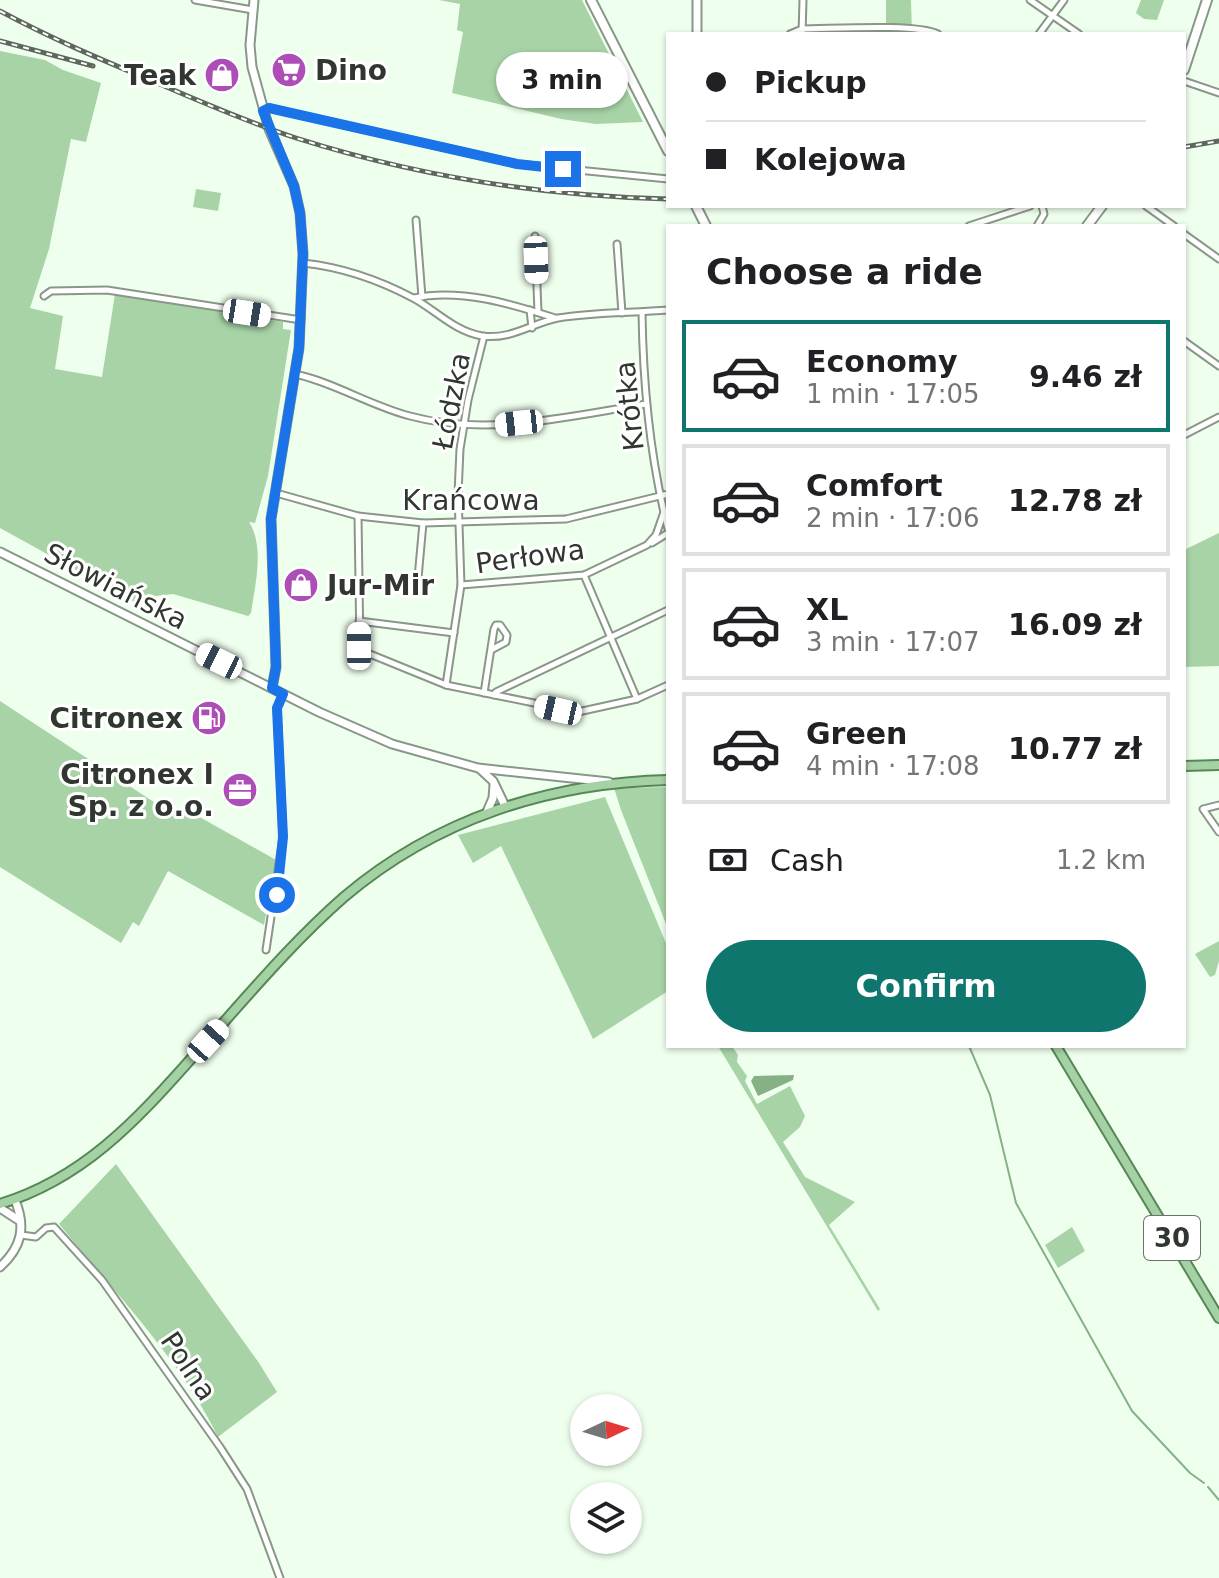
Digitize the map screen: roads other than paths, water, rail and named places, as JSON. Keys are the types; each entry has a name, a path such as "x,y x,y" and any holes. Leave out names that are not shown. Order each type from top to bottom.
{"main road":[{"path":"591,0 663,133"},
{"path":"1186,64 1207,0"},
{"path":"1186,766 1219,765"},
{"path":"0,1206 64,1177 106,1147 140,1116 280,962 345,897 413,848 487,812 556,791 609,782 666,780"},
{"name":"30","path":"1057,1048 1219,1318"}],"street":[{"path":"195,0 253,11"},
{"path":"254,0 250,45 252,67 263,111 298,199 303,263 302,320 270,537 276,667 272,688"},
{"path":"697,0 697,32"},
{"path":"803,0 802,32 913,29 933,32"},
{"path":"1030,0 1076,32"},
{"path":"1040,32 1064,0"},
{"path":"1186,82 1219,93"},
{"path":"263,111 269,108 517,164 666,179"},
{"path":"975,224 1024,208"},
{"path":"1149,208 1171,224"},
{"path":"416,220 418,298"},
{"path":"1186,235 1219,259"},
{"path":"535,236 538,312"},
{"path":"617,244 622,313"},
{"path":"303,263 336,267 418,298 442,319 484,336 502,336 556,318 666,310"},
{"path":"44,296 51,291 107,290 302,320"},
{"path":"418,298 492,300 556,318"},
{"path":"530,310 532,328"},
{"name":"Krótka","path":"642,312 646,404 665,495"},
{"name":"Łódzka","path":"446,685 461,585 458,470 463,425 484,336"},
{"path":"1186,342 1219,366"},
{"path":"295,374 395,412 463,425 535,422 646,404"},
{"path":"1186,434 1219,417"},
{"name":"Krańcowa","path":"275,493 358,516 423,523 566,519 665,495"},
{"name":"Perłowa","path":"665,495 666,522"},
{"path":"647,545 656,535 664,512"},
{"path":"358,516 359,646 362,653 446,685 578,712 637,699 666,686"},
{"path":"417,589 423,523"},
{"name":"Perłowa","path":"461,585 584,575 647,545 666,532"},
{"name":"Słowiańska","path":"0,552 283,694 392,744 478,768 494,783 505,806"},
{"path":"584,575 637,699"},
{"path":"494,695 666,611"},
{"path":"359,621 454,633"},
{"path":"484,693 494,627 500,625 507,635 506,642 491,650"},
{"path":"266,950 277,895 283,837 277,708 283,694"},
{"path":"478,768 609,782"},
{"path":"487,812 494,794 494,783"},
{"path":"1219,805 1203,809 1219,832"},
{"path":"0,1267 12,1254 21,1235 15,1200"},
{"path":"0,1206 21,1222"},
{"name":"Polna","path":"21,1235 36,1237 46,1228 54,1227 102,1280 142,1333 247,1489 280,1578"}],"waterway":[{"path":"970,1048 990,1095 1016,1203 1132,1411 1190,1473 1204,1483"},
{"path":"1208,1487 1219,1500"}],"railway":[{"path":"0,11 76,48 207,104 278,132 341,151 480,182 574,194 666,199"},
{"path":"0,41 93,66"},
{"path":"1186,147 1219,141"}],"place":[{"name":"Dino","path":"289,70"},
{"name":"Teak","path":"222,75"},
{"name":"Jur-Mir","path":"301,585"},
{"name":"Citronex","path":"209,718"},
{"name":"Citronex I Sp. z o.o.","path":"240,790"}]}
